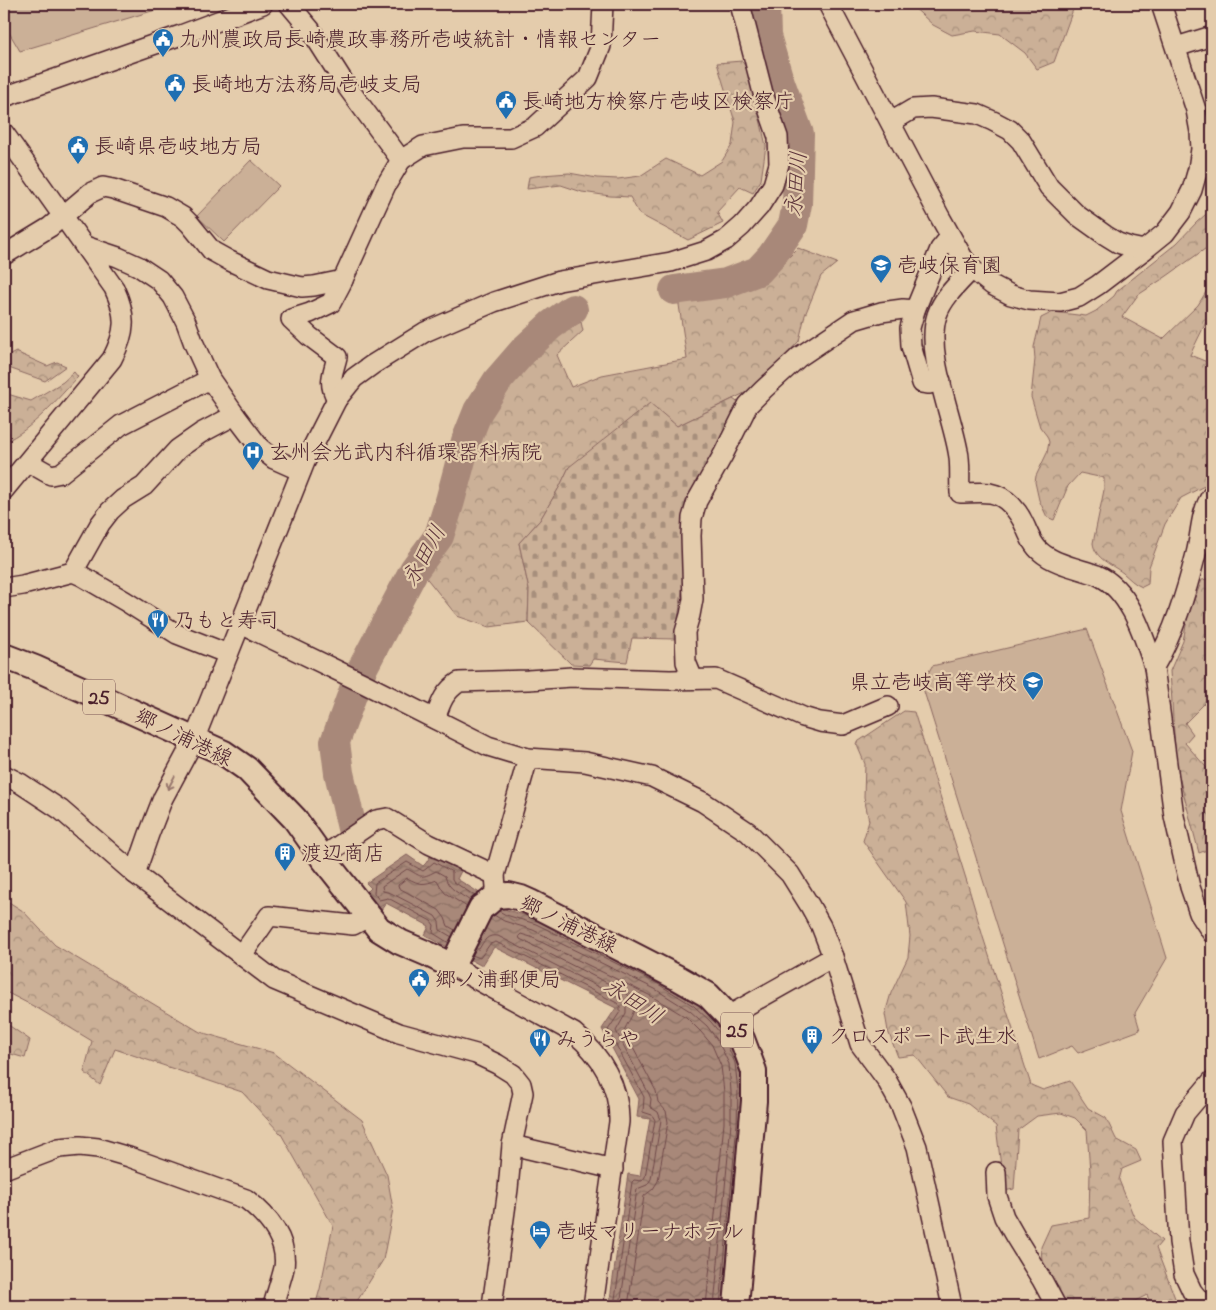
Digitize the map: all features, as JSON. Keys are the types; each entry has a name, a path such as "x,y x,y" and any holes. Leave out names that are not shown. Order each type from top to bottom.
{"main road":[{"name":"郷ノ浦港線","path":"4,656 35,668 224,753 246,769 295,819 368,917 379,929 400,942 428,954 455,961 481,908 496,886 509,895 530,902 708,996 728,1016 742,1039 754,1070 754,1101 736,1306"}],"street":[{"path":"4,96 181,35 263,4"},
{"path":"289,4 310,29 345,84 400,160"},
{"path":"337,398 332,390 331,381 337,357 309,336 291,319 331,303 386,184 400,160 424,146 463,138 511,138 535,127 588,78 601,46 603,4"},
{"path":"135,874 148,834 163,798 194,740 301,471 337,398 354,378 372,364 424,332 494,302 559,281 671,262 706,251 726,240 759,207 773,185 778,164 778,137 764,97 740,4"},
{"path":"828,4 950,237 963,258 972,269 992,285 1011,295 1029,300 1060,302 1079,297 1106,280 1165,233 1181,212 1192,190 1201,149 1200,132 1196,110 1161,4"},
{"path":"1176,47 1212,36"},
{"path":"891,122 914,109 931,108 977,114 993,121 1010,130 1020,141 1049,187 1077,215 1118,242 1144,250"},
{"path":"4,133 114,288 120,301 123,316 123,332 120,344 112,359 4,490"},
{"path":"4,255 50,227 90,193 102,187 166,207 186,220 212,251 230,262 268,279 302,287 343,280"},
{"path":"940,381 928,384 922,383 911,346 910,328 915,310 940,248 950,237"},
{"path":"85,246 138,266 159,280 173,297 186,322 210,379 260,448 274,459 301,471"},
{"path":"972,269 950,294 937,313 933,344 940,381 959,452 960,493 990,493 1008,502 1024,523 1040,552 1050,558 1099,576 1118,590 1131,610 1147,645 1154,667 1174,816 1190,887 1199,913 1212,933"},
{"path":"693,679 686,662 685,632 693,600 692,518 698,501 748,405 799,357 854,320 881,312 903,309 915,310"},
{"path":"28,462 51,475 61,473 121,425 210,379"},
{"path":"73,572 100,524 110,511 123,499 144,486 178,449 201,433 236,415"},
{"path":"1154,667 1165,648 1184,595 1196,554 1207,502 1212,495"},
{"path":"4,588 73,572 177,634 228,654"},
{"path":"241,624 488,746 528,758 585,762 652,777 703,802 748,832 790,874 810,906 821,926 833,957 860,1044 877,1066 901,1106 917,1147 952,1306"},
{"path":"434,719 443,697 460,682 572,678 670,680 716,678 803,717 843,725 888,706"},
{"path":"322,857 376,820 386,818 496,886 528,758"},
{"path":"4,775 20,783 61,810 135,874 274,980 399,1033 476,1054 513,1074 521,1084 523,1093 512,1146 492,1306"},
{"path":"242,955 269,916 353,925 368,917"},
{"path":"728,1016 833,957"},
{"path":"455,961 574,1033 587,1043 613,1083 620,1112 620,1122 593,1306"},
{"path":"1204,1306 1192,1291 1184,1274 1179,1242 1173,1141 1185,1113 1212,1081"},
{"path":"4,1169 59,1148 80,1146 98,1148 129,1157 246,1199 260,1210 272,1224 282,1245 284,1267 273,1306"},
{"path":"512,1146 613,1169"},
{"path":"996,1172 997,1196 1004,1216 1056,1306"}],"green space":[{"path":"4,4 175,4 20,51 4,24"},
{"path":"910,4 1075,4 1054,62 1037,69 1025,53 1000,34 975,31 952,35 933,25"},
{"path":"742,61 750,74 766,146 761,180 753,193 740,187 717,212 723,223 688,240 639,214 630,197 582,192 561,185 527,189 529,177 569,173 597,178 618,179 640,176 666,159 700,175 722,161 732,145 735,122 717,63"},
{"path":"251,160 279,186 224,242 197,216"},
{"path":"1212,209 1212,244 1138,295 1122,317 1163,339 1198,305 1212,282 1212,310 1190,355 1212,364 1212,482 1181,498 1165,524 1149,567 1148,584 1142,587 1104,561 1094,549 1093,543 1104,490 1104,478 1080,473 1068,486 1054,520 1047,517 1039,500 1035,482 1036,476 1047,453 1049,442 1040,427 1031,397 1035,359 1034,347 1041,318 1053,312 1086,316 1096,311 1114,296 1117,291 1177,243"},
{"path":"798,248 837,263 821,276 805,315 799,341 755,388 677,426 569,467 540,520 519,543 529,590 528,622 489,627 457,616 424,575 436,553 458,500 471,445 482,416 501,383 544,340 581,322 583,331 557,355 571,387 602,375 687,359 678,298 755,282 788,258"},
{"path":"16,352 47,366 57,362 66,366 45,381 6,367 4,370 4,358"},
{"path":"74,372 78,377 44,413 24,430 4,442 4,393 31,401 63,382"},
{"path":"733,399 740,404 686,505 682,560 684,578 675,639 632,638 627,662 593,659 589,665 571,664 528,622 529,590 519,543 540,520 569,467 650,403 677,426"},
{"path":"1212,578 1212,696 1185,723 1193,734 1185,743 1212,774 1212,848 1199,853 1176,765 1170,671 1183,641 1188,615 1202,580"},
{"path":"1087,629 1132,751 1121,811 1167,958 1135,1013 1140,1030 1078,1053 1072,1046 1039,1059 922,685 932,666"},
{"path":"904,711 914,712 983,937 1031,1085 1043,1090 1070,1081 1088,1108 1106,1118 1116,1139 1136,1150 1141,1161 1122,1169 1119,1180 1134,1217 1162,1241 1156,1248 1178,1306 1152,1306 1147,1295 1125,1306 1068,1306 1042,1261 1041,1247 1051,1225 1089,1218 1090,1172 1087,1130 1075,1118 1061,1113 1037,1116 1018,1130 1014,1189 1004,1191 996,1126 968,1104 948,1097 915,1055 898,1057 888,1031 885,1014 891,993 908,957 910,936 906,902 863,841 869,821 864,797 865,764 856,743"},
{"path":"4,899 23,911 55,945 200,1032 274,1053 362,1120 387,1175 393,1209 383,1260 354,1306 315,1306 333,1226 281,1134 242,1092 115,1049 100,1085 84,1072 92,1041 39,1009 4,991"},
{"path":"4,1022 30,1040 25,1058 4,1052"}],"water":[{"path":"407,855 423,866 431,855 461,871 457,879 507,910 537,919 660,979 697,1002 728,1035 740,1061 743,1091 742,1124 725,1306 609,1306 628,1174 640,1176 650,1119 637,1117 639,1099 602,1029 616,1008 494,947 482,966 425,935 429,926 386,903 381,910 366,893 371,888 366,883"}],"waterway":[{"name":"永田川","path":"674,290 726,283 758,271 771,257 793,225 797,204 799,134 778,77 766,36 765,4"},
{"name":"永田川","path":"352,828 339,773 335,742 360,673 414,570 439,536 466,441 478,411 498,380 524,350 551,325 573,309"}],"place":[{"name":"九州農政局長崎農政事務所壱岐統計・情報センター","path":"163,58"},
{"name":"長崎地方法務局壱岐支局","path":"175,103"},
{"name":"長崎地方検察庁壱岐区検察庁","path":"506,120"},
{"name":"長崎県壱岐地方局","path":"78,165"},
{"name":"壱岐保育園","path":"881,284"},
{"name":"玄州会光武内科循環器科病院","path":"253,471"},
{"name":"乃もと寿司","path":"158,639"},
{"name":"県立壱岐高等学校","path":"1033,701"},
{"name":"渡辺商店","path":"285,872"},
{"name":"郷ノ浦郵便局","path":"419,998"},
{"name":"クロスポート武生水","path":"812,1055"},
{"name":"みうらや","path":"540,1058"},
{"name":"壱岐マリーナホテル","path":"540,1250"}]}
